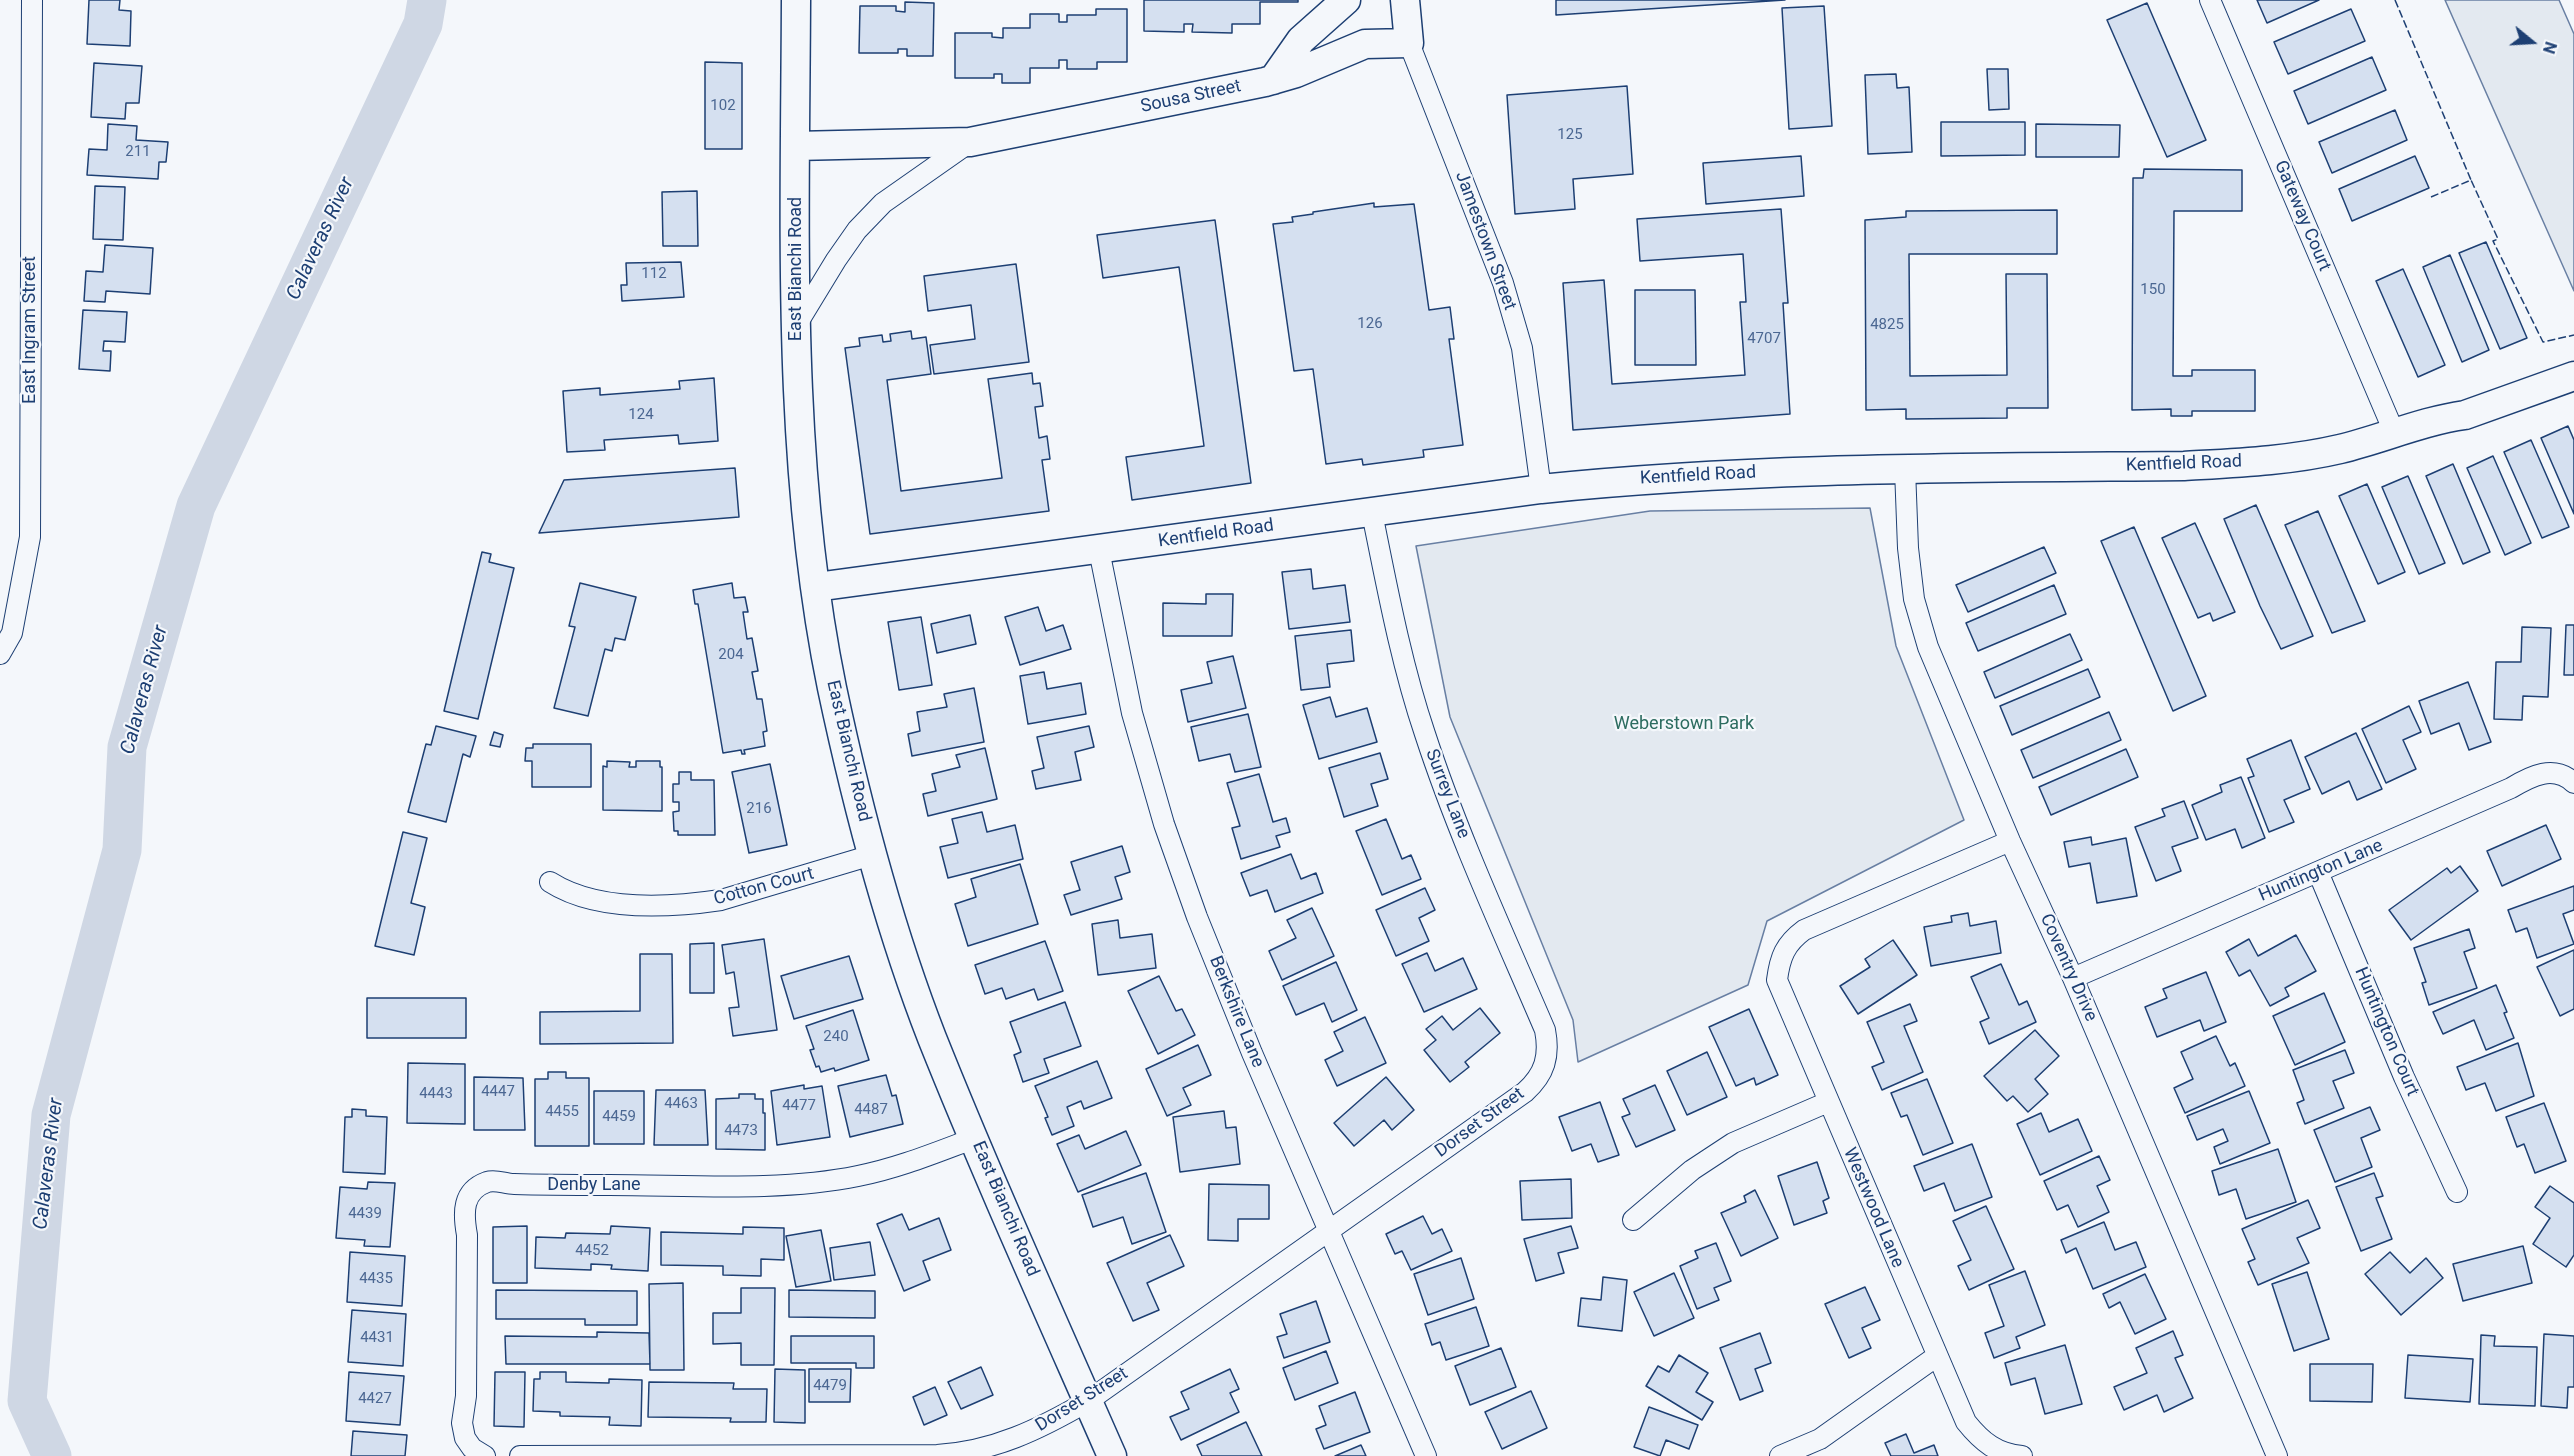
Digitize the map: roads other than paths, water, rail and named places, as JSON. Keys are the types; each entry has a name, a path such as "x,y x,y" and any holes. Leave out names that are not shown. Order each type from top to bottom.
{"street":[{"name":"East Ingram Street","path":"0,654 12,633 30,537 32,0"},
{"name":"East Bianchi Road","path":"796,0 796,326 806,495 816,587 831,685 872,855 897,938 932,1036 1112,1456"},
{"path":"1273,80 1301,40 1347,0"},
{"name":"Jamestown Street","path":"1405,0 1409,43 1503,283 1522,348 1541,489"},
{"name":"Gateway Court","path":"2210,0 2394,432"},
{"name":"Sousa Street","path":"795,146 970,142 1273,80 1296,73 1365,44 1409,43"},
{"name":"Sousa Street","path":"796,326 857,230 883,203 970,142"},
{"name":"Kentfield Road","path":"816,587 1541,489 1635,480 1754,472 2184,466 2251,462 2339,449 2446,417 2465,415 2574,376"},
{"name":"Coventry Drive","path":"1905,469 1908,548 1914,599 1928,647 2010,841 2073,978 2277,1456"},
{"name":"Surrey Lane","path":"1372,513 1394,622 1424,731 1444,791 1545,1030 1548,1046 1545,1065"},
{"name":"Berkshire Lane","path":"1099,550 1132,713 1164,824 1197,917 1239,1022 1426,1456"},
{"name":"Huntington Lane","path":"2073,978 2511,788 2536,774 2559,774 2571,781"},
{"name":"Westwood Lane","path":"2010,841 1804,930 1790,940 1780,957 1777,980 1966,1422 1978,1438 1992,1448 2010,1455 2022,1456"},
{"name":"Cotton Court","path":"550,882 568,893 624,904 696,904 740,895 872,855"},
{"name":"Huntington Court","path":"2318,872 2404,1077 2457,1192"},
{"name":"Dorset Street","path":"520,1456 962,1454 978,1451 1043,1427 1088,1401 1525,1092 1537,1080 1545,1065"},
{"path":"1634,1220 1692,1170 1733,1143 1828,1102"},
{"name":"Denby Lane","path":"479,1452 465,1438 462,1423 466,1396 467,1246 463,1210 469,1197 478,1187 489,1181 510,1184 577,1185 800,1183 857,1176 903,1165 975,1138"},
{"path":"1780,1456 1820,1439 1937,1356"}],"waterway":[{"name":"Calaveras River","path":"52,1456 27,1401 51,1115 122,850 127,747 196,506 423,24 427,0"}],"park label":[{"name":"Weberstown Park","path":"1684,724"}]}
